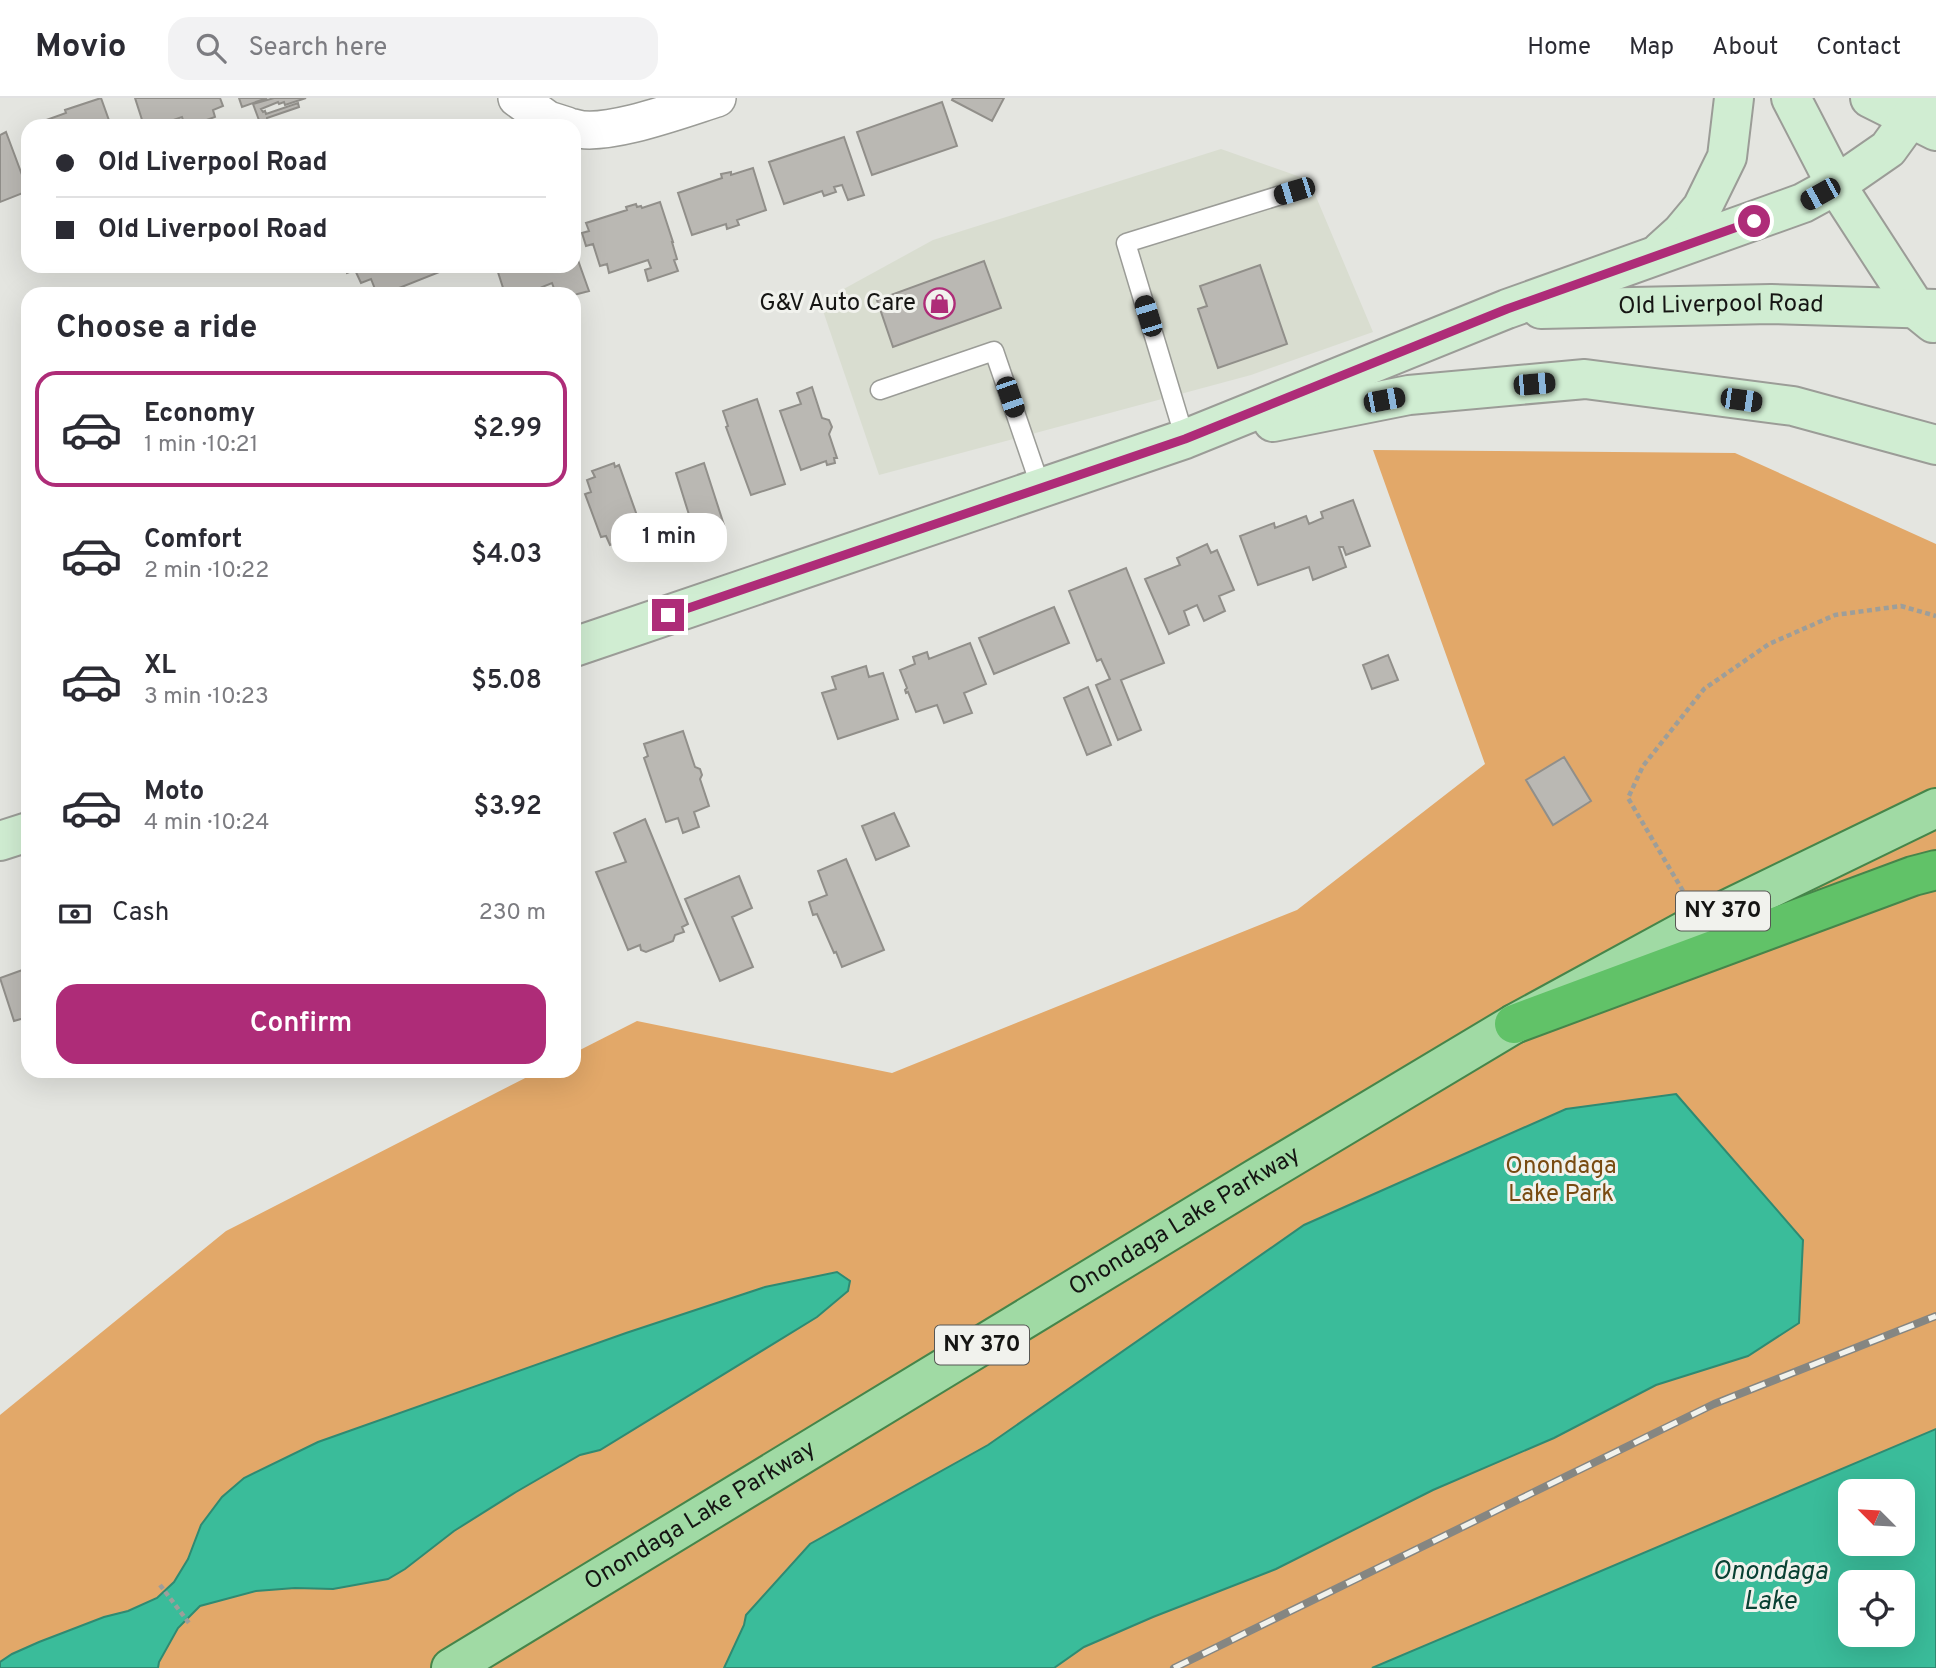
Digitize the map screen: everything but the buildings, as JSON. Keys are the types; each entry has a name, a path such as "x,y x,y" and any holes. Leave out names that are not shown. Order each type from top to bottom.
{"highway":[{"path":"1514,1024 1742,938 1936,870"}],"main road":[{"path":"1654,258 1682,232 1702,208 1727,157 1734,98"},
{"path":"1791,98 1836,185 1930,315"},
{"path":"1870,98 1924,116"},
{"name":"Old Liverpool Road","path":"581,645 1185,439 1507,309 1804,203 1836,185 1888,149 1924,116"},
{"name":"Old Liverpool Road","path":"1507,309 1771,304 1930,315"},
{"path":"1185,439 1409,395 1584,379 1793,406 1936,445"},
{"name":"Onondaga Lake Parkway","path":"452,1668 1514,1024 1701,922 1936,808"},
{"path":"0,841 21,834"}],"street":[{"path":"517,98 547,119"},
{"path":"581,131 633,124 717,98"}],"lane":[{"path":"1185,439 1126,243 1294,191"},
{"path":"880,390 994,351 1041,488"}],"path":[{"path":"1701,922 1628,798 1643,766 1704,689 1769,643 1835,615 1901,606 1936,616"},
{"path":"160,1586 189,1623"}],"shaded area":[{"path":"1221,149 1309,180 1373,332 1251,375 879,475 820,302 933,240"}],"green space":[{"name":"Onondaga Lake Park","path":"1373,450 1735,453 1936,544 1936,1429 1372,1668 0,1668 0,1415 226,1231 525,1078 581,1078 581,1049 637,1021 892,1073 1297,910 1485,764"}],"water":[{"path":"1676,1094 1803,1240 1799,1323 1748,1356 1656,1385 1554,1438 1433,1490 1276,1569 1084,1647 1054,1668 724,1668 746,1615 810,1544 988,1445 1304,1225 1566,1109"},
{"path":"837,1272 850,1281 848,1291 817,1317 600,1450 580,1455 516,1492 454,1531 388,1579 333,1589 256,1591 200,1606 178,1628 158,1668 0,1668 0,1662 12,1654 157,1598 174,1582 188,1559 201,1525 222,1497 244,1478 318,1442 765,1287"},
{"name":"Onondaga Lake","path":"1936,1429 1936,1668 1372,1668"}],"railway":[{"path":"1174,1668 1714,1404 1936,1316"}],"place":[{"name":"G&V Auto Care","path":"939,304"}],"route":[{"path":"668,615 1185,439 1507,309 1754,221"}]}
